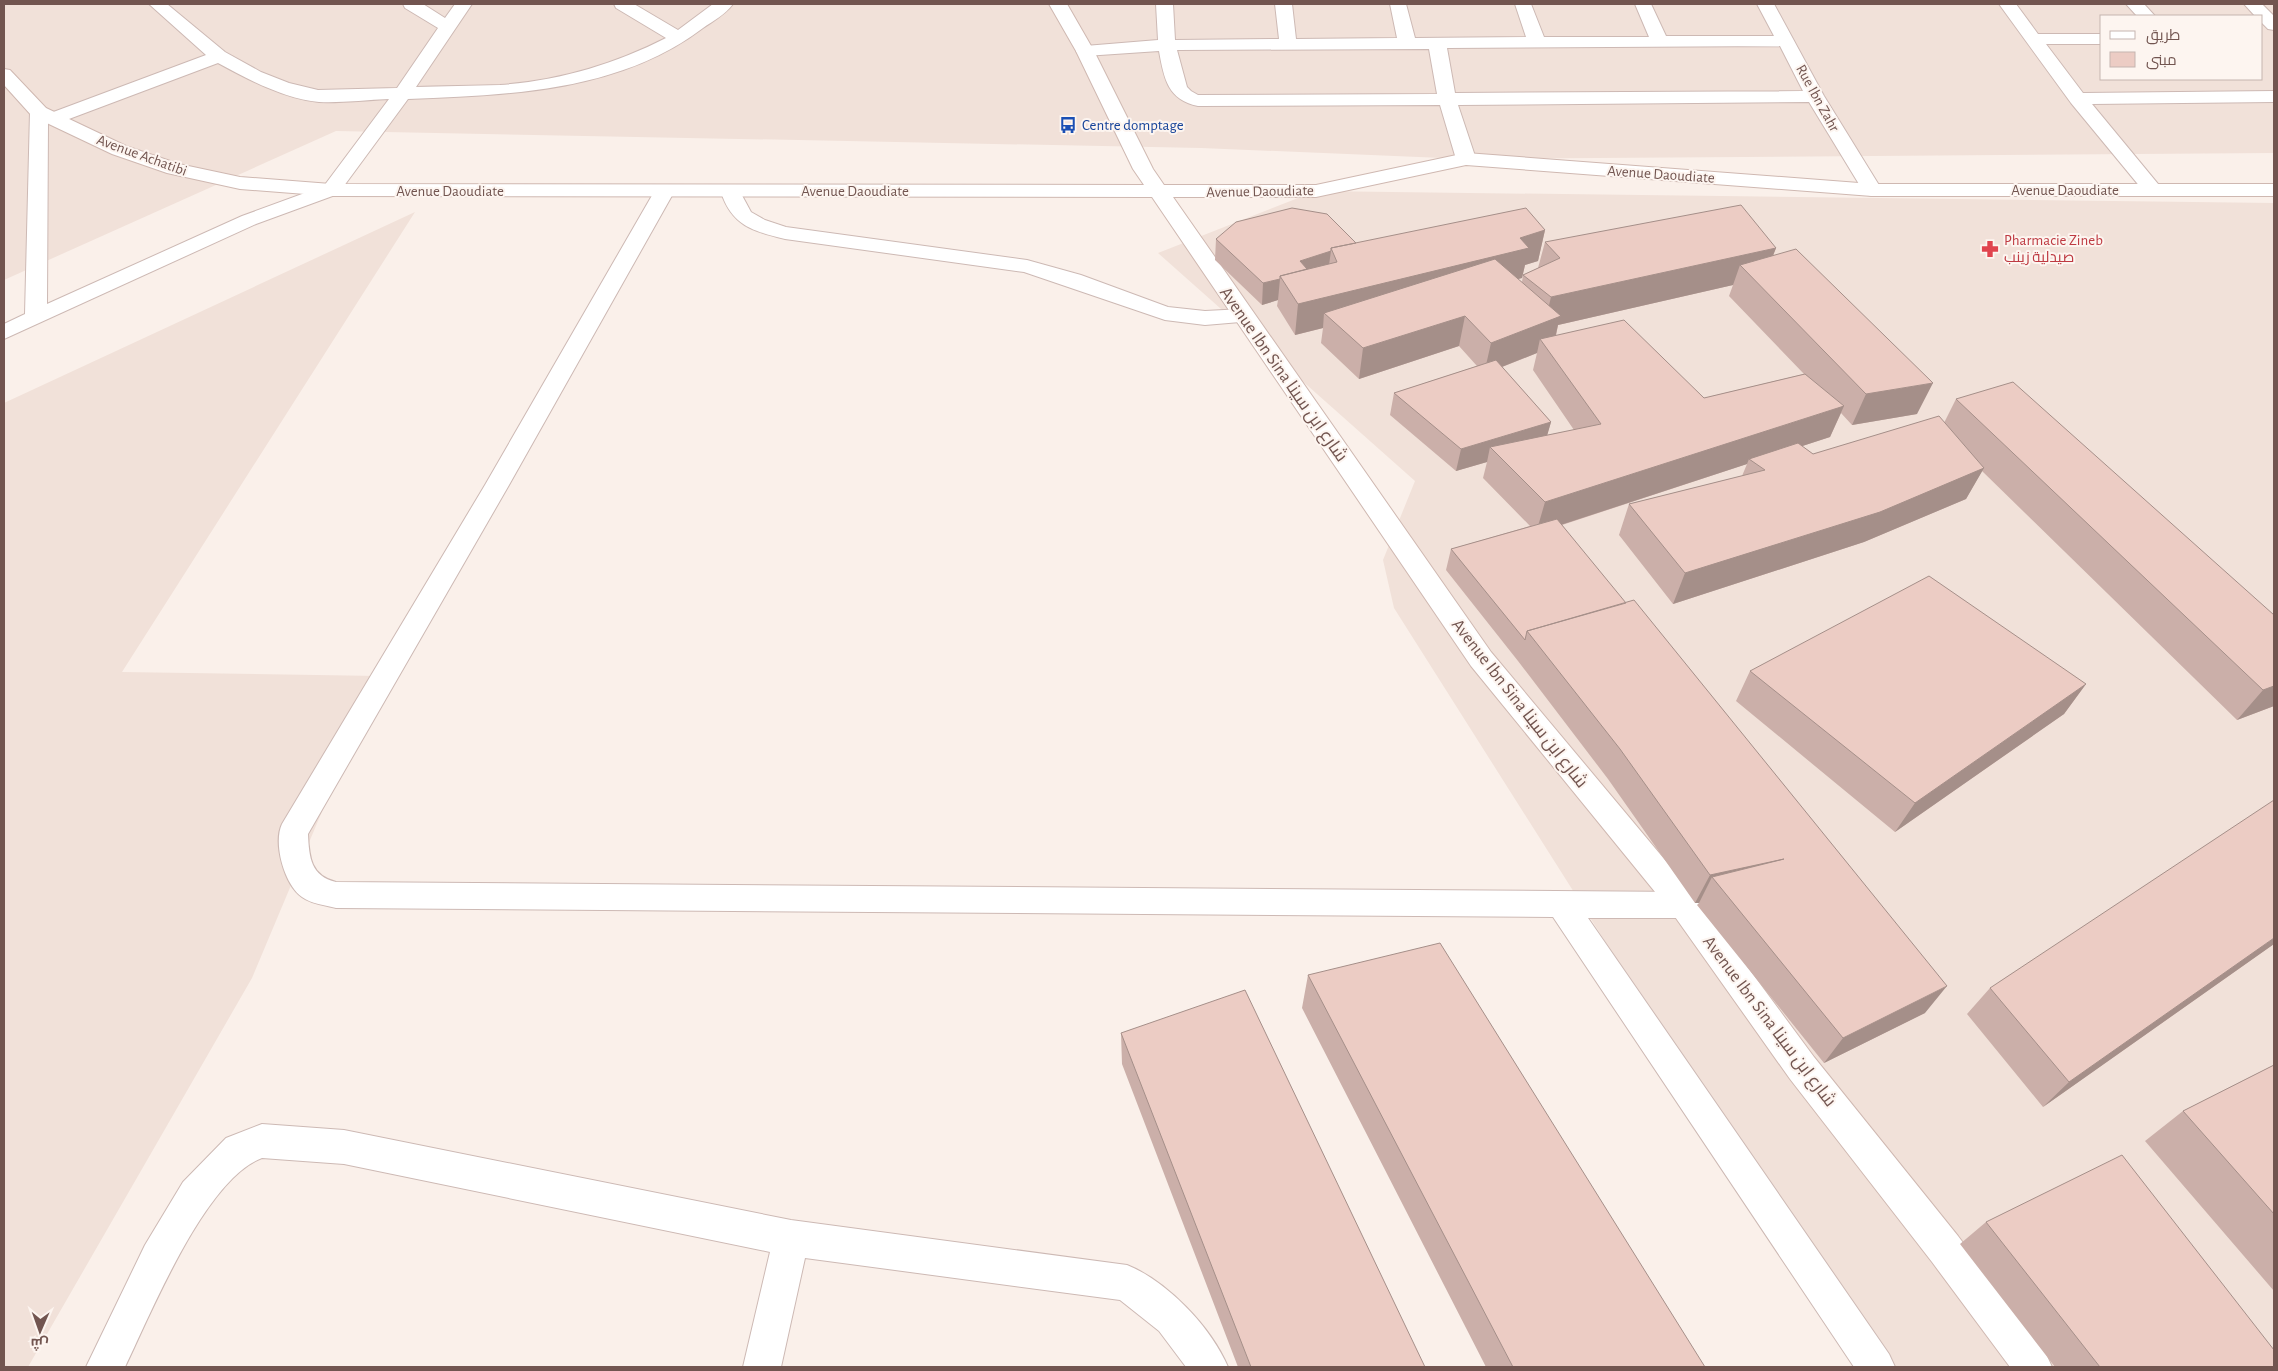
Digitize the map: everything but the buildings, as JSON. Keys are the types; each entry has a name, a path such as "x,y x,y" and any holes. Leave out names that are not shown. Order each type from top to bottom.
{"street":[{"path":"157,4 219,56 255,76 283,87 318,96 502,90 574,79 642,57 679,38 724,4"},
{"path":"411,4 448,27"},
{"path":"4,332 249,220 331,190 402,94 463,4"},
{"path":"622,4 679,38"},
{"name":"Avenue Ibn Sina شارع ابن سينا","path":"1058,4 1085,50 1143,169 1481,659 1684,905 1802,1068 1945,1249 2033,1367"},
{"path":"1164,4 1165,45 1178,85 1185,96 1194,99 1227,102 1815,96"},
{"path":"1283,4 1288,44"},
{"path":"1398,4 1407,43"},
{"path":"1524,4 1537,42"},
{"path":"1642,4 1660,42"},
{"name":"Rue Ibn Zahr","path":"1766,4 1815,96 1872,190"},
{"path":"2007,4 2078,99 2153,190"},
{"path":"2135,4 2145,15"},
{"path":"2252,4 2274,26"},
{"path":"2034,39 2100,39"},
{"path":"1085,50 1165,45 1787,41"},
{"path":"1437,43 1447,99 1466,159"},
{"path":"36,317 46,115 219,56"},
{"name":"Avenue Achatibi","path":"4,74 46,115 119,150 174,169 240,184 331,190"},
{"path":"2078,99 2274,97"},
{"name":"Avenue Daoudiate","path":"331,190 664,192 1316,191 1466,159 1872,190 2274,190"},
{"path":"664,192 502,476 293,833 293,850 303,875 313,888 336,895 1684,905"},
{"path":"730,192 734,205 752,224 785,233 1027,266 1074,280 1165,314 1205,318 1244,316"},
{"path":"1561,903 1876,1367"},
{"path":"105,1367 158,1258 195,1194 238,1150 262,1141 344,1147 791,1238 1127,1283 1172,1318 1210,1367"},
{"path":"762,1367 791,1238"}],"shaded area":[{"path":"4,4 2274,4 2274,153 1466,159 1201,148 336,131 4,280"},
{"path":"1316,191 2274,203 2274,1367 1894,1367 1727,1134 1394,608 1383,560 1415,481 1158,253"},
{"path":"415,212 122,672 379,676 252,978 28,1367 4,1367 4,403"}],"place":[{"name":"Centre domptage","path":"1068,125"},
{"name":"Pharmacie Zineb صيدلية زينب","path":"1990,249"}]}
